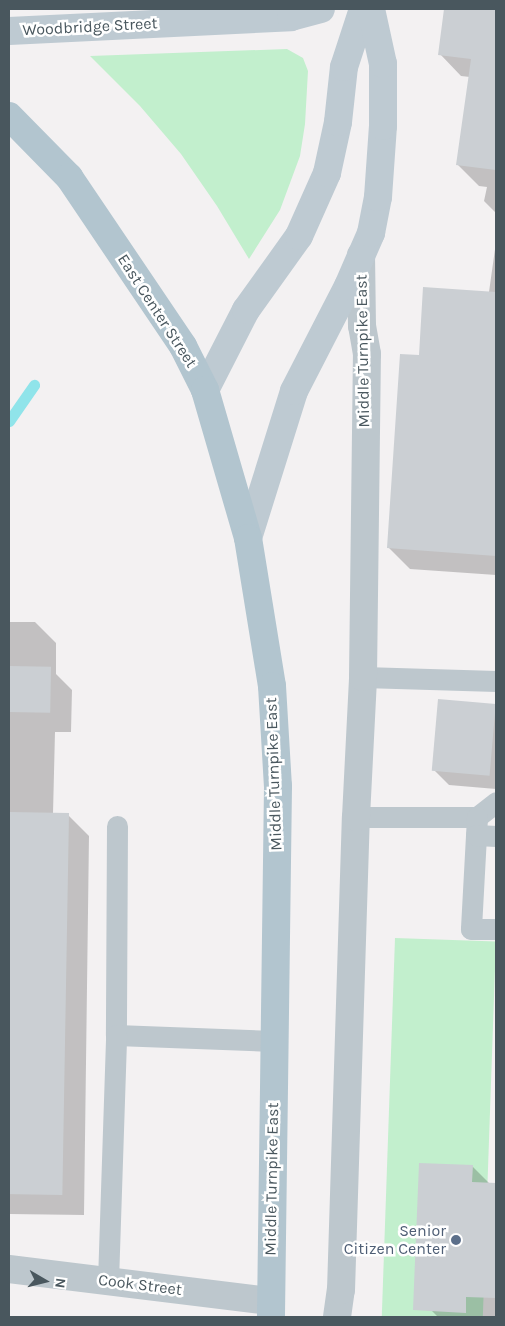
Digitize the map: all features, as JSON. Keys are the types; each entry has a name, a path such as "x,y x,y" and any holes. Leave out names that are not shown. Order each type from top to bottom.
{"main road":[{"name":"Woodbridge Street","path":"9,31 290,17 321,9"},
{"path":"205,390 246,310 299,236 328,173 338,122 344,67 364,9"},
{"name":"Middle Turnpike East","path":"271,1309 278,786 272,686 248,538 294,391 371,233 378,197 383,126 383,64 370,9"},
{"name":"East Center Street","path":"9,116 69,178 183,346 205,390 248,538"}],"street":[{"name":"Middle Turnpike East","path":"337,1317 341,1290 356,818 363,677 367,354 362,326 361,255"},
{"name":"Cook Street","path":"9,1269 108,1281 271,1309"}],"lane":[{"path":"363,677 496,681"},
{"path":"496,802 483,829 472,929 496,929"},
{"path":"356,818 483,829"},
{"path":"108,1281 116,1036 117,826"},
{"path":"116,1036 274,1041"}],"green space":[{"path":"287,49 303,58 308,71 305,124 300,156 280,210 249,259 217,206 181,154 140,106 90,56"},
{"path":"395,938 496,942 483,1317 382,1317"}],"building":[{"path":"444,9 496,9 496,170 456,165 471,59 438,55"},
{"path":"423,287 496,292 496,556 387,548 400,354 419,355"},
{"path":"9,666 51,667 50,713 9,712"},
{"path":"438,699 496,704 490,776 432,771"},
{"path":"9,812 69,813 62,1195 9,1194"},
{"name":"Senior Citizen Center","path":"419,1163 473,1165 472,1182 496,1183 496,1298 466,1297 466,1313 413,1310"}],"waterway":[{"path":"9,421 34,385"}],"place":[{"name":"Senior Citizen Center","path":"456,1240"}]}
